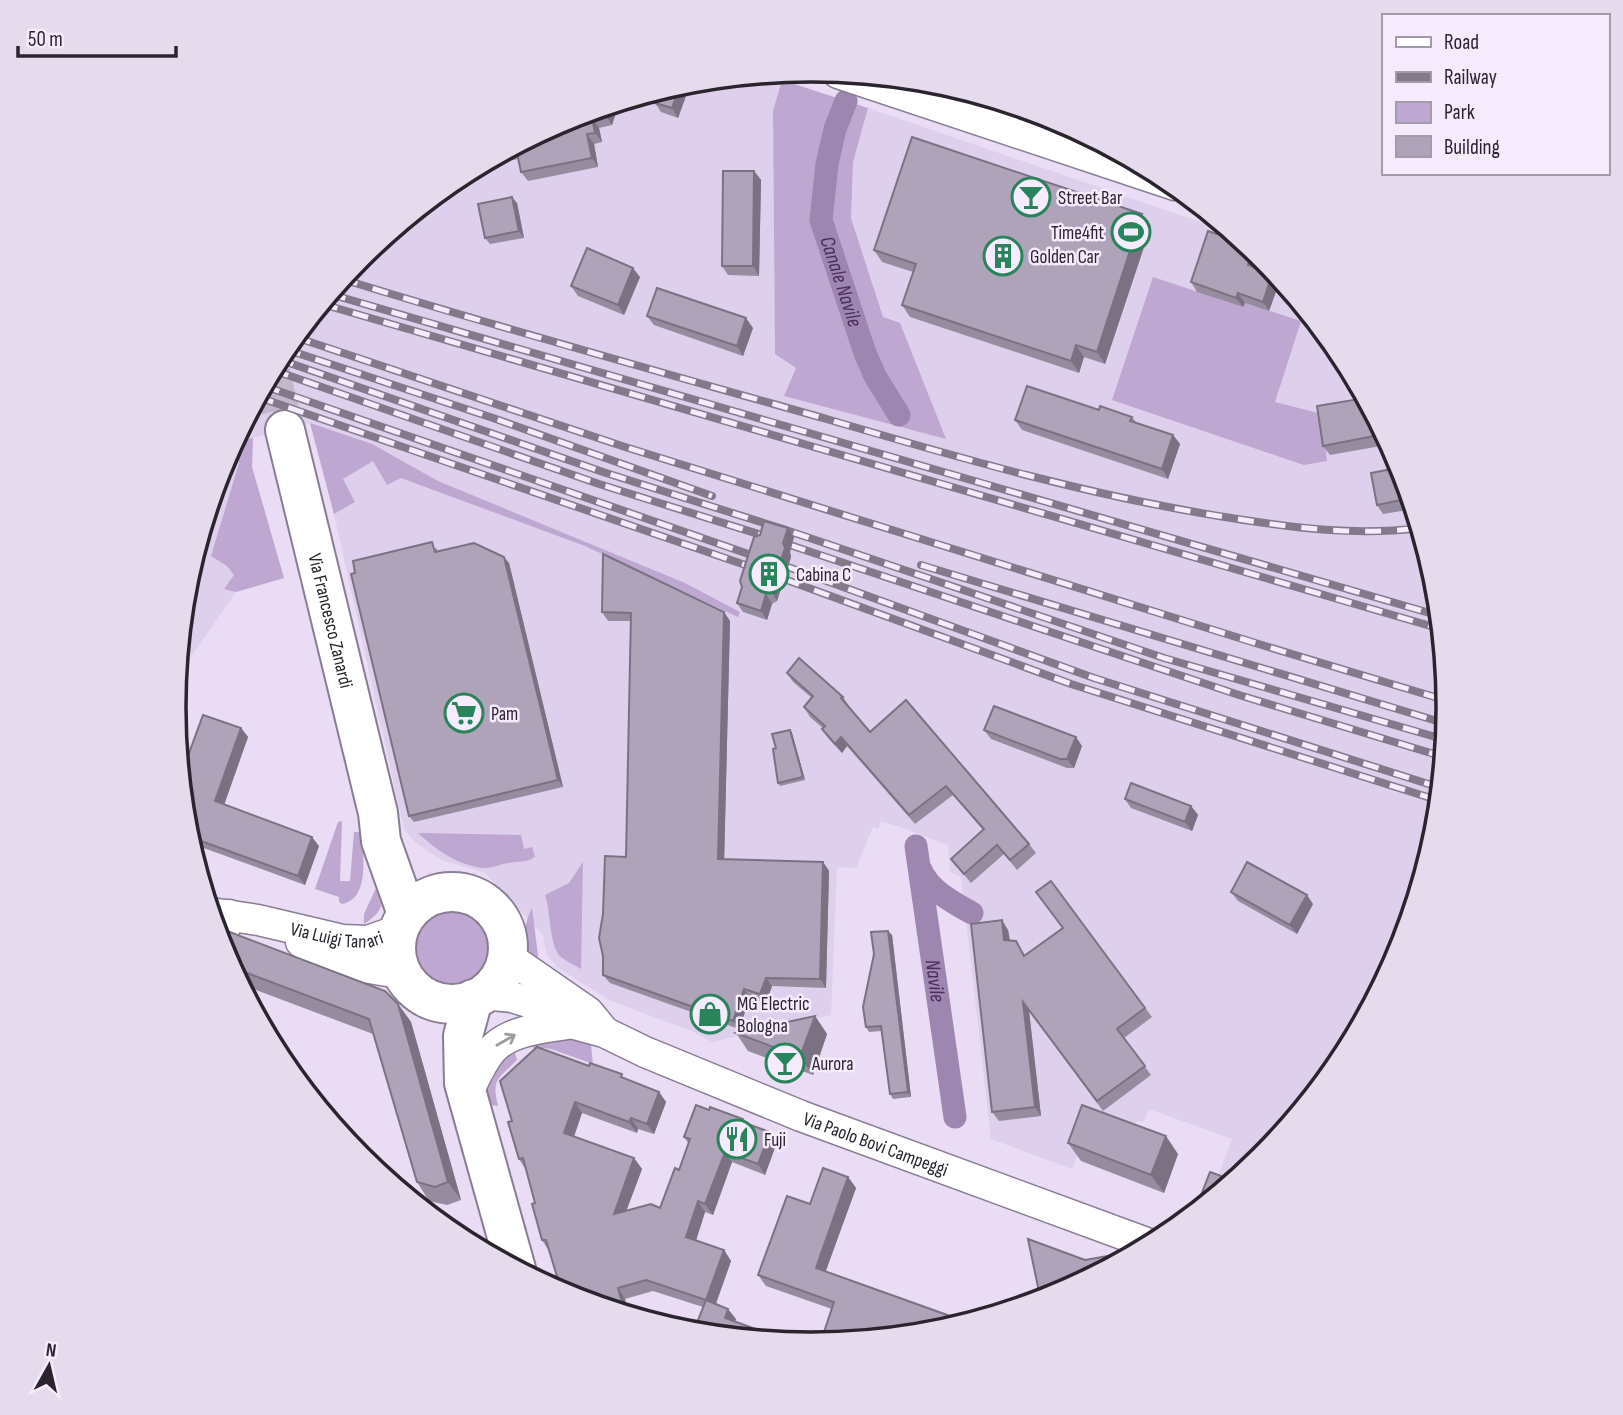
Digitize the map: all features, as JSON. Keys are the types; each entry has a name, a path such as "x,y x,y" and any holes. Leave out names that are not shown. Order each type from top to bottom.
{"main road":[{"name":"Via Francesco Zanardi","path":"285,430 403,922"},
{"name":"Via Francesco Zanardi","path":"378,813 408,858 449,892"},
{"path":"466,1088 440,1045 397,956 403,922 426,898 449,892 473,896 497,915 506,934 507,956 499,977 478,997 463,1035 466,1088 512,1256"},
{"path":"413,985 449,1003 478,997"}],"street":[{"path":"880,87 1131,170"},
{"name":"Via Luigi Tanari","path":"225,923 274,925 320,937 368,941 403,922"},
{"name":"Via Luigi Tanari","path":"274,925 311,949 335,960 413,985"},
{"name":"Via Paolo Bovi Campeggi","path":"507,956 588,1012 604,1032"},
{"name":"Via Paolo Bovi Campeggi","path":"478,997 512,997 528,1002 571,1023 604,1032 657,1057 798,1114 1138,1240"},
{"name":"Via Paolo Bovi Campeggi","path":"466,1088 496,1045 517,1034 571,1023"}],"shaded area":[{"path":"781,84 773,111 775,354 796,368 785,396 945,438 883,318 851,218 853,162 868,108 1210,225 1254,265 1282,295 1308,327 1353,395 1389,468 1415,546 1431,626 1437,708 1425,829 1404,908 1389,947 1353,1020 1308,1088 1254,1150 1214,1186 1232,1139 1149,1109 1144,1121 1119,1125 1092,1116 1072,1169 991,1139 961,877 950,872 948,845 881,821 878,829 873,827 856,868 837,867 831,1015 712,1042 694,1032 611,1001 558,968 547,955 543,935 485,873 441,860 415,842 404,829 334,514 310,423 253,438 252,467 284,578 236,592 189,660 198,586 208,546 219,507 251,431 270,395 315,327 369,265 399,237 431,211 499,166 572,130 611,115 690,94"}],"green space":[{"path":"791,83 868,108 853,162 851,218 883,317 900,323 946,439 784,396 796,368 775,354 773,111 781,84"},
{"path":"1153,277 1243,307 1245,303 1301,321 1275,402 1322,414 1327,461 1304,465 1112,400"},
{"path":"310,423 372,444 438,481 685,583 740,612 738,617 585,546 401,478 387,485 373,461 343,479 355,502 334,514"},
{"path":"253,438 252,467 284,578 236,592 224,589 234,575 227,566 211,556 239,458 247,439"},
{"path":"342,821 340,881 350,881 354,832 361,832 364,862 357,893 342,904 339,897 315,889 338,822"},
{"path":"418,833 521,835 524,849 532,847 535,857 489,868 476,867 449,856"},
{"path":"583,862 581,969 563,959 557,952 545,895 569,883"},
{"path":"383,886 380,908 364,924 364,914 376,888"},
{"path":"532,908 537,960 528,948 525,935"},
{"path":"452,909 466,912 478,920 486,932 489,946 486,960 478,972 466,980 452,983 438,980 426,972 418,960 415,946 418,932 426,920 438,912"},
{"path":"552,1033 580,1039 591,1045 593,1064 551,1049 544,1048 536,1054 530,1039"},
{"path":"512,1043 517,1060 498,1079 495,1089 498,1106 490,1105 486,1085"}],"building":[{"path":"675,98 672,108 655,103"},
{"path":"593,122 595,133 587,134 592,158 521,172 518,156"},
{"name":"Golden Car","path":"912,137 1142,214 1097,352 1076,345 1071,361 902,305 916,264 874,250"},
{"path":"723,171 754,171 753,266 722,266"},
{"path":"512,197 519,231 485,238 478,204"},
{"path":"1208,231 1224,237 1249,261 1248,265 1257,268 1270,282 1263,302 1238,293 1236,298 1191,282"},
{"path":"587,248 633,268 618,305 571,286"},
{"path":"657,288 746,318 737,346 647,316"},
{"path":"1027,386 1099,410 1100,406 1132,417 1130,421 1173,435 1162,469 1015,420"},
{"path":"1355,400 1374,436 1323,446 1317,406"},
{"path":"1390,469 1401,500 1377,505 1371,473"},
{"name":"Cabina C","path":"764,521 788,528 783,543 785,548 771,591 766,594 761,611 737,603 742,587 740,581 754,537 760,535"},
{"path":"432,542 435,552 474,543 504,557 558,780 409,816 351,574 355,573 353,561"},
{"path":"603,554 724,612 718,859 823,862 820,979 766,978 760,994 744,989 733,1021 603,975 599,938 603,914 605,856 626,857 631,613 602,612"},
{"path":"799,658 843,697 841,698 870,732 906,700 1029,844 1010,860 997,845 964,874 951,859 984,829 946,786 909,815 841,737 835,744 822,729 825,726 804,707 813,696 787,673"},
{"path":"994,706 1076,737 1067,759 1060,759 984,730"},
{"path":"203,715 241,728 215,801 312,837 298,876 201,841 189,754"},
{"path":"790,730 803,777 778,783 773,749 776,748 772,734"},
{"path":"1131,783 1191,806 1185,822 1125,799"},
{"path":"1247,862 1307,895 1290,925 1231,892"},
{"path":"1051,881 1145,1008 1117,1029 1145,1066 1097,1101 1023,1002 1035,1107 992,1112 971,924 1002,920 1004,940 1016,941 1024,956 1063,928 1036,892"},
{"path":"228,931 385,991 398,1004 448,1182 435,1187 417,1182 369,1019 246,973"},
{"path":"888,931 908,1092 890,1094 881,1026 866,1027 863,1007 874,954 871,932"},
{"path":"815,1016 800,1057 736,1033"},
{"path":"537,1047 589,1066 590,1063 622,1074 621,1077 659,1092 647,1124 631,1118 629,1122 575,1102 564,1133 634,1158 614,1214 651,1204 660,1208 675,1168 679,1170 690,1139 684,1137 696,1105 743,1119 742,1122 770,1132 758,1164 725,1152 705,1204 698,1201 686,1237 724,1250 706,1300 646,1280 618,1288 622,1303 558,1278 546,1240 542,1240 523,1158 519,1159 508,1122 512,1121 500,1081"},
{"path":"1082,1105 1166,1136 1151,1175 1068,1143"},
{"path":"823,1168 848,1177 816,1268 951,1316 893,1327 824,1332 834,1302 758,1275 787,1196 810,1204"},
{"path":"1210,1172 1225,1177 1224,1178 1200,1197"},
{"path":"1028,1239 1085,1260 1108,1256 1088,1268 1039,1290"},
{"path":"706,1300 728,1309 725,1318 757,1330 730,1327 697,1322"}],"waterway":[{"name":"Canale Navile","path":"846,101 835,129 827,164 821,220 865,353 875,376 899,415"},
{"name":"Navile","path":"916,846 955,1117"},
{"path":"920,868 935,889 972,913"}],"tunnel":[{"path":"275,388 285,430"}],"railway":[{"path":"353,282 930,449 1079,488 1180,509 1302,528 1349,531 1410,529"},
{"path":"340,297 1429,613"},
{"path":"331,307 1431,626"},
{"path":"306,341 622,446 1436,698"},
{"path":"297,353 493,418 712,496"},
{"path":"290,363 603,472 783,529 1164,658 1436,737"},
{"path":"283,374 599,484 768,537"},
{"path":"274,389 757,557"},
{"path":"267,400 754,568"},
{"path":"790,545 1239,695 1434,754"},
{"path":"921,565 1436,721"},
{"path":"788,567 1094,678 1431,785"},
{"path":"784,579 1071,684 1430,798"}],"place":[{"name":"Street Bar","path":"1031,197"},
{"name":"Time4fit","path":"1131,232"},
{"name":"Golden Car","path":"1003,256"},
{"name":"Cabina C","path":"769,574"},
{"name":"Pam","path":"464,713"},
{"name":"MG Electric Bologna","path":"710,1014"},
{"name":"Aurora","path":"785,1063"},
{"name":"Fuji","path":"737,1139"}]}
